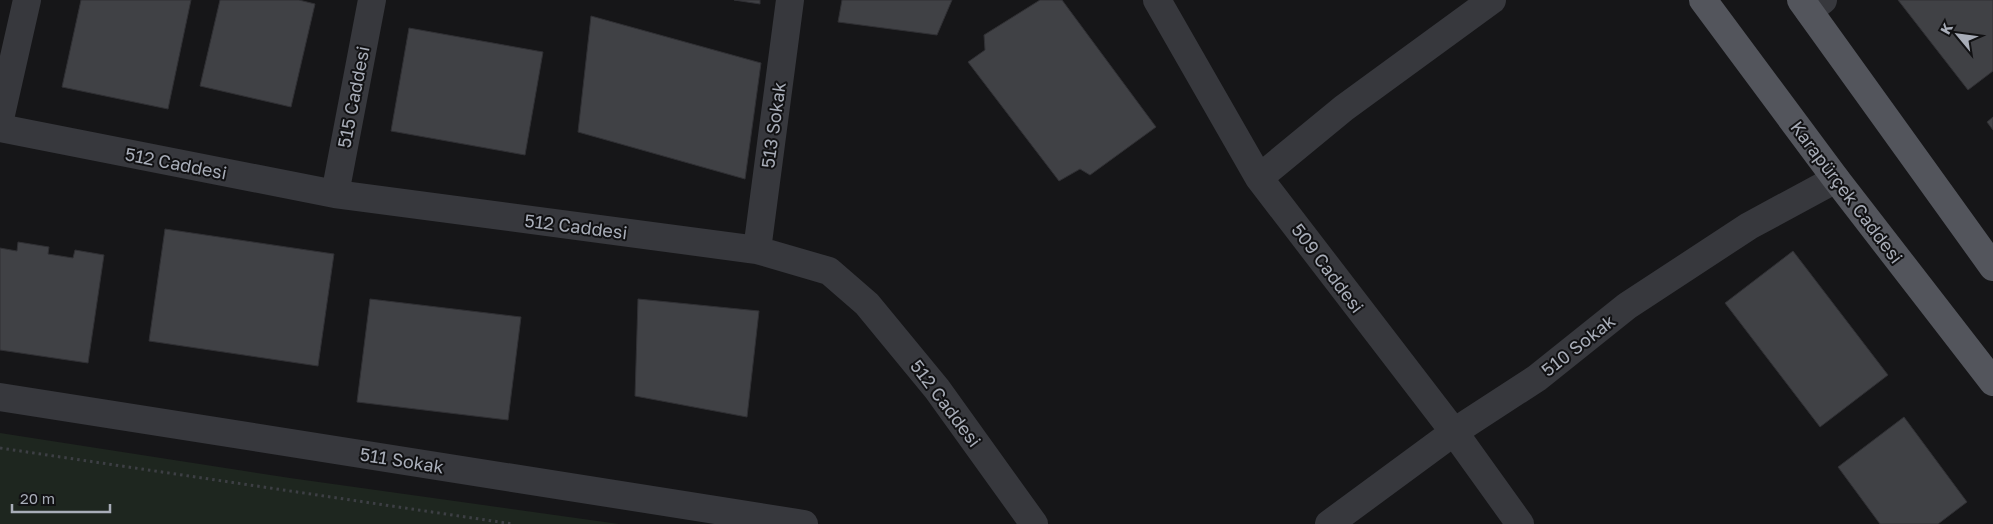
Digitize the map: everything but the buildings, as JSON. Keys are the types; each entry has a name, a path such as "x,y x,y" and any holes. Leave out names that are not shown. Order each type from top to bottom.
{"main road":[{"name":"Karapürçek Caddesi","path":"1702,0 1836,179 1993,382"},
{"path":"1811,4 1993,267"}],"street":[{"path":"0,119 27,0"},
{"name":"515 Caddesi","path":"335,194 372,0"},
{"name":"513 Sokak","path":"756,250 790,0"},
{"name":"509 Caddesi","path":"1157,0 1259,178 1454,432 1520,524"},
{"path":"1259,178 1344,108 1492,0"},
{"name":"512 Caddesi","path":"0,128 335,194 756,250 829,271 867,304 937,389 1034,524"},
{"name":"510 Sokak","path":"1329,524 1454,432 1537,378 1644,296 1749,226 1836,179"},
{"name":"511 Sokak","path":"0,396 804,524"}],"path":[{"path":"0,448 513,524"}],"shaded area":[{"path":"0,433 290,478 619,524 0,524"}]}
